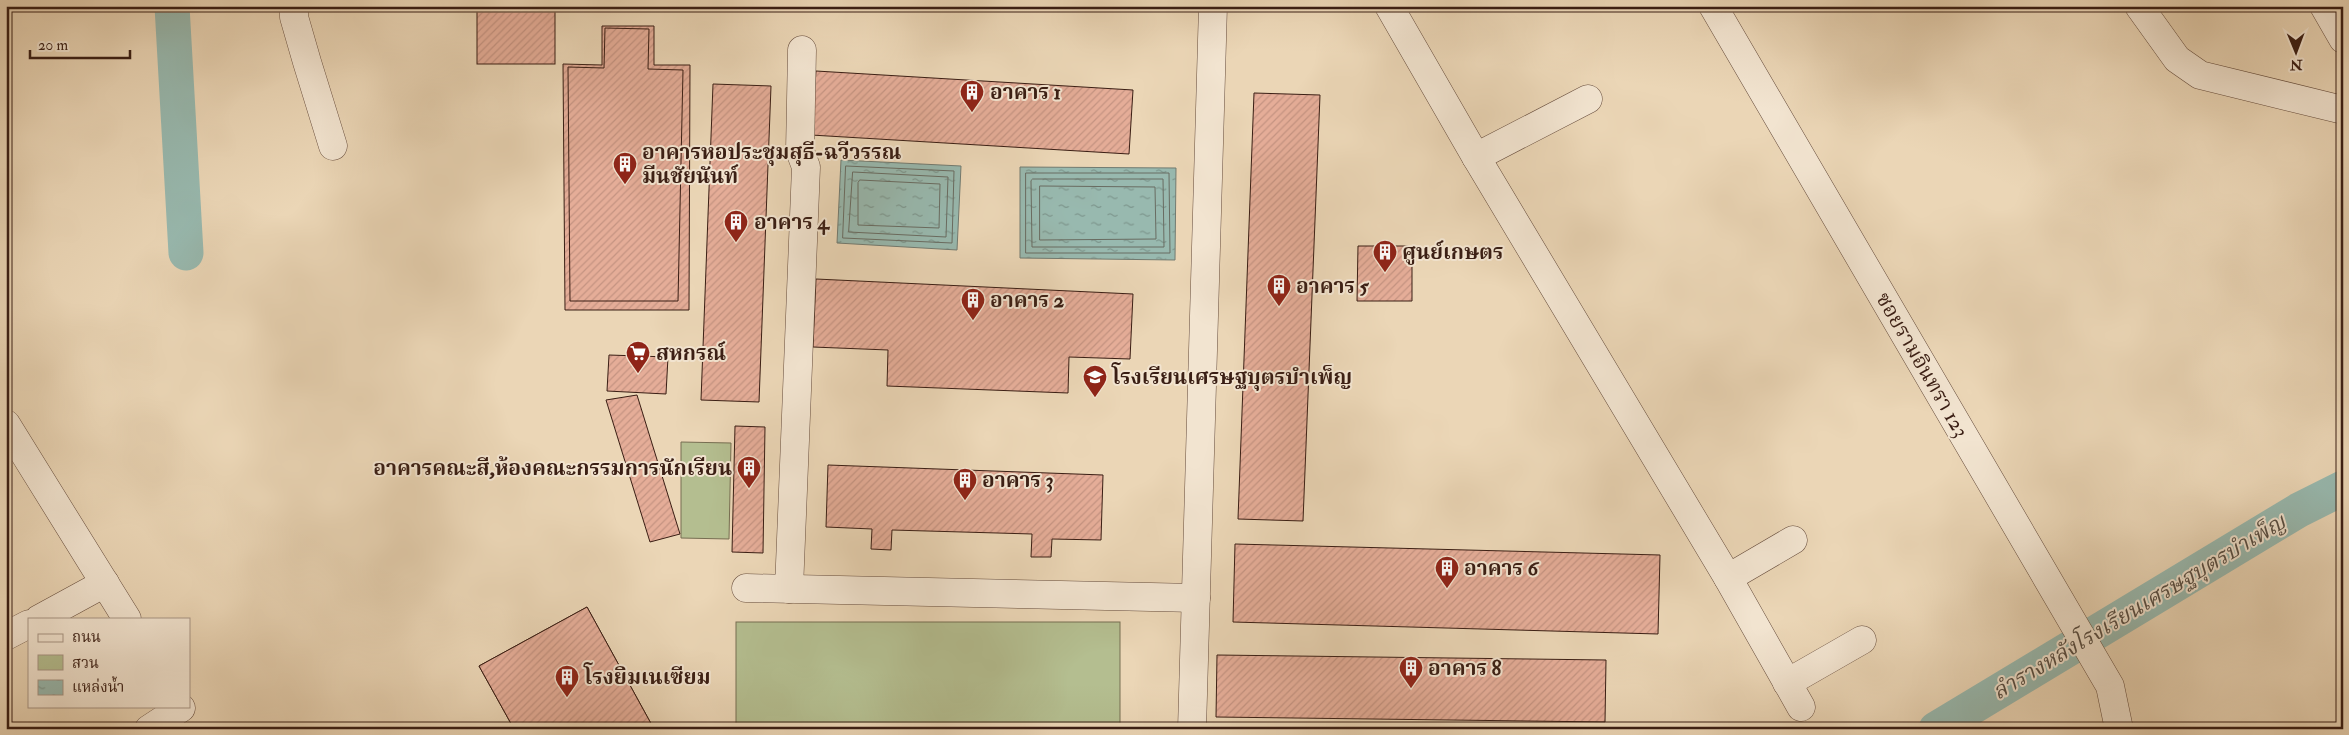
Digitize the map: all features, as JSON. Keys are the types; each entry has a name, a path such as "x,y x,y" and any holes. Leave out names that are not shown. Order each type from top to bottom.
{"street":[{"path":"294,6 294,17 306,62 333,146"},
{"path":"1192,729 1212,6"},
{"path":"1389,6 1476,156 1728,578 1801,707"},
{"name":"ซอยรามอินทรา 123","path":"1713,6 2110,686 2119,729"},
{"path":"2139,6 2177,59 2200,75 2343,110"},
{"path":"2324,6 2343,39"},
{"path":"789,589 806,167 800,150 802,50"},
{"path":"1476,156 1588,99"},
{"path":"6,424 14,455 105,583 126,618"},
{"path":"1728,578 1793,540"},
{"path":"41,618 105,583"},
{"path":"746,588 1196,598"},
{"path":"6,636 28,625"},
{"path":"1787,683 1862,640"},
{"path":"150,729 185,714"}],"green space":[{"path":"681,442 731,443 729,539 681,538"},
{"path":"736,622 1120,622 1120,729 736,729"}],"water":[{"path":"841,160 961,166 957,250 837,243"},
{"path":"1020,167 1176,168 1175,260 1020,258"}],"building":[{"path":"477,6 555,6 555,64 477,64"},
{"name":"อาคารหอประชุมสุธี-ฉวีวรรณ มีนชัยนันท์","path":"602,26 654,26 654,65 690,65 689,310 565,310 563,64 602,65"},
{"name":"อาคารหอประชุมสุธี-ฉวีวรรณ มีนชัยนันท์","path":"605,28 649,29 648,69 683,70 678,301 570,301 568,67 604,68"},
{"name":"อาคาร 1","path":"816,71 1133,90 1129,154 811,135"},
{"name":"อาคาร 4","path":"713,84 771,86 759,402 701,400"},
{"name":"อาคาร 5","path":"1254,93 1320,95 1303,521 1238,519"},
{"name":"ศูนย์เกษตร","path":"1358,246 1412,246 1412,301 1357,301"},
{"name":"อาคาร 2","path":"816,279 1133,294 1130,359 1069,357 1068,393 887,386 888,350 813,347"},
{"name":"สหกรณ์","path":"609,355 668,357 666,394 607,391"},
{"path":"637,395 680,534 650,542 606,400"},
{"name":"อาคารคณะสี,ห้องคณะกรรมการนักเรียน","path":"735,426 765,427 763,553 732,552"},
{"name":"อาคาร 3","path":"828,465 1103,475 1101,540 1052,539 1051,557 1031,557 1032,534 892,530 891,550 871,549 872,529 826,527"},
{"name":"อาคาร 6","path":"1235,544 1660,555 1658,634 1233,622"},
{"name":"โรงยิมเนเซียม","path":"587,607 654,729 514,729 479,666"},
{"name":"โรงยิมเนเซียม","path":"587,607 654,729 514,729 479,666"},
{"name":"อาคาร 8","path":"1217,655 1606,660 1605,722 1216,717"}],"waterway":[{"path":"172,6 186,253"},
{"name":"ลำรางหลังโรงเรียนเศรษฐบุตรบำเพ็ญ","path":"1936,729 2299,510 2343,488"}],"place":[{"name":"อาคาร 1","path":"972,113"},
{"name":"อาคารหอประชุมสุธี-ฉวีวรรณ มีนชัยนันท์","path":"625,185"},
{"name":"อาคาร 4","path":"736,243"},
{"name":"ศูนย์เกษตร","path":"1385,273"},
{"name":"อาคาร 5","path":"1279,307"},
{"name":"อาคาร 2","path":"973,321"},
{"name":"สหกรณ์","path":"638,374"},
{"name":"โรงเรียนเศรษฐบุตรบำเพ็ญ","path":"1095,398"},
{"name":"อาคารคณะสี,ห้องคณะกรรมการนักเรียน","path":"749,489"},
{"name":"อาคาร 3","path":"965,501"},
{"name":"อาคาร 6","path":"1447,589"},
{"name":"อาคาร 8","path":"1411,689"},
{"name":"โรงยิมเนเซียม","path":"567,698"}]}
